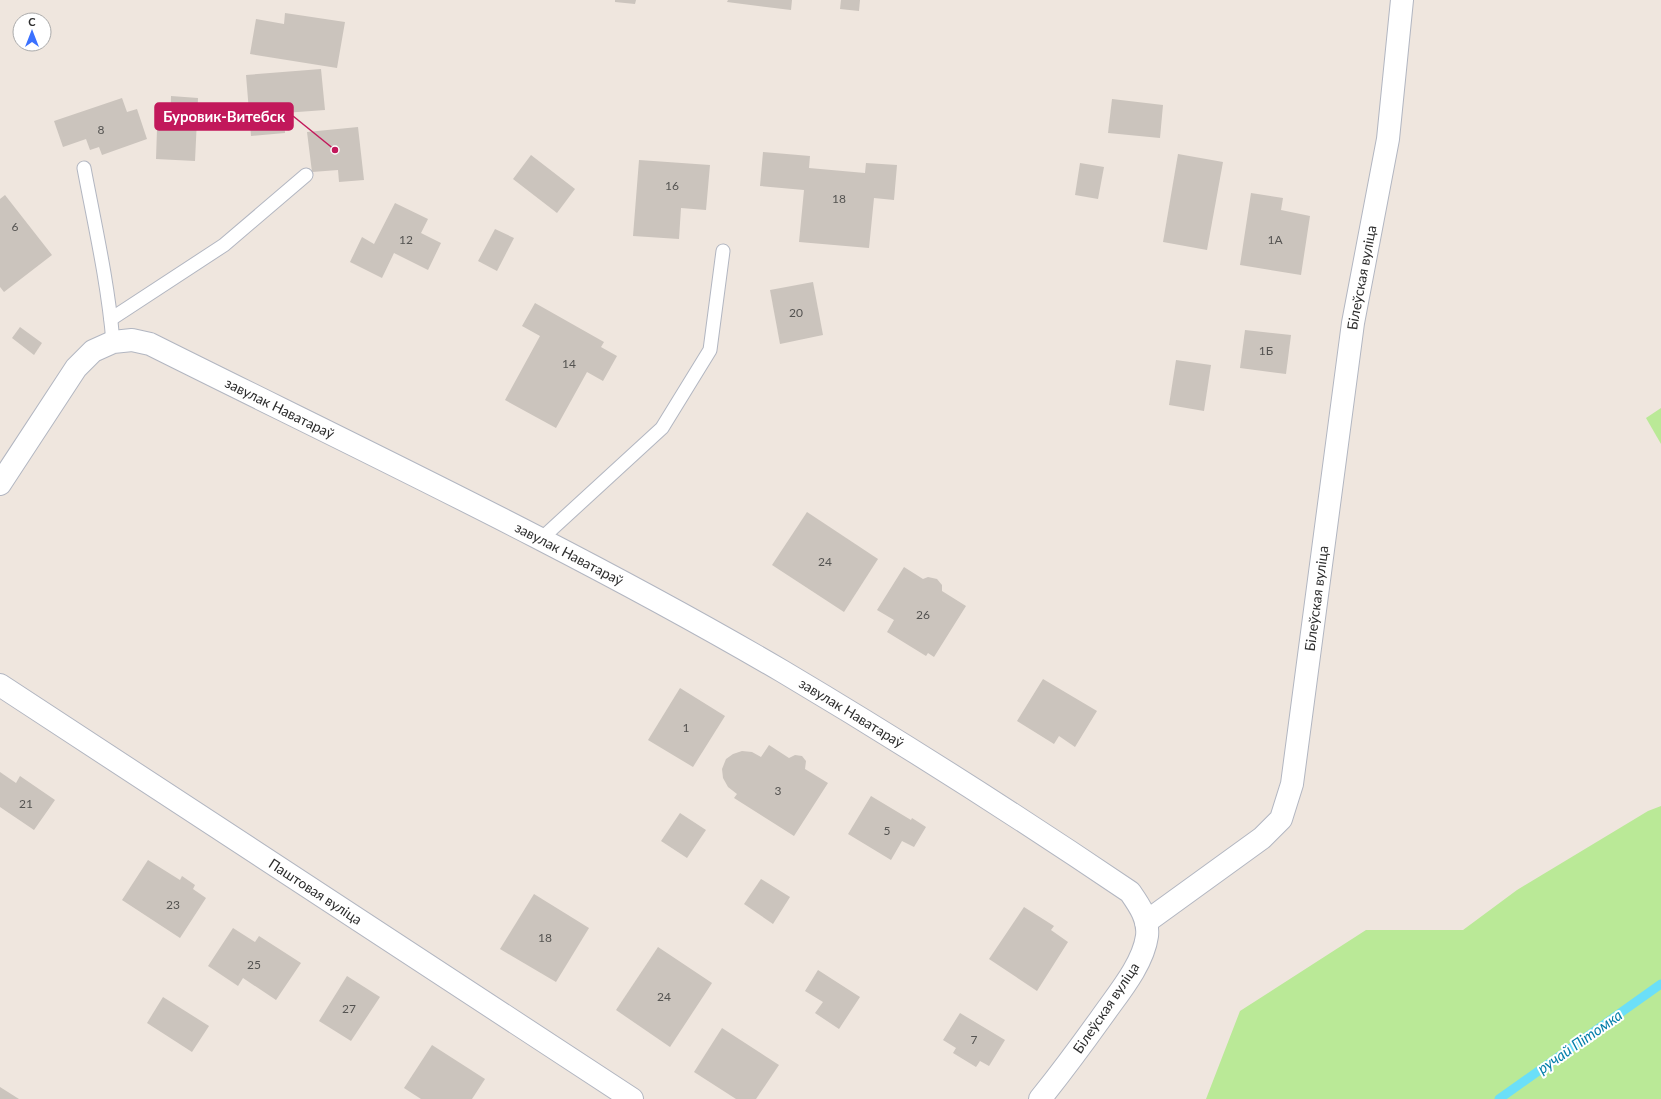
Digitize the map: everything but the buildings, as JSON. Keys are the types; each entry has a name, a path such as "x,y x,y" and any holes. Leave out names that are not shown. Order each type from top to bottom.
{"street":[{"name":"Білеўская вуліца","path":"1040,1099 1061,1074 1125,984 1144,950 1148,935 1146,922 1262,838 1281,819 1292,784 1353,323 1388,139 1402,0"},
{"name":"завулак Наватараў","path":"0,484 76,368 94,352 113,342 132,340 150,344 541,539 781,670 1020,817 1130,892 1142,908 1146,922"},
{"name":"Паштовая вуліца","path":"0,685 632,1099"}],"lane":[{"path":"84,168 111,319 113,342"},
{"path":"111,319 224,245 306,175"},
{"path":"541,539 662,428 710,350 723,251"}],"green space":[{"path":"1661,408 1661,444 1646,418"},
{"path":"1661,806 1661,1099 1206,1099 1240,1011 1366,930 1463,930 1517,890 1648,811"}],"waterway":[{"name":"ручай Пітомка","path":"1499,1099 1661,984"}],"place":[{"name":"Буровик-Витебск","path":"335,150"}]}
